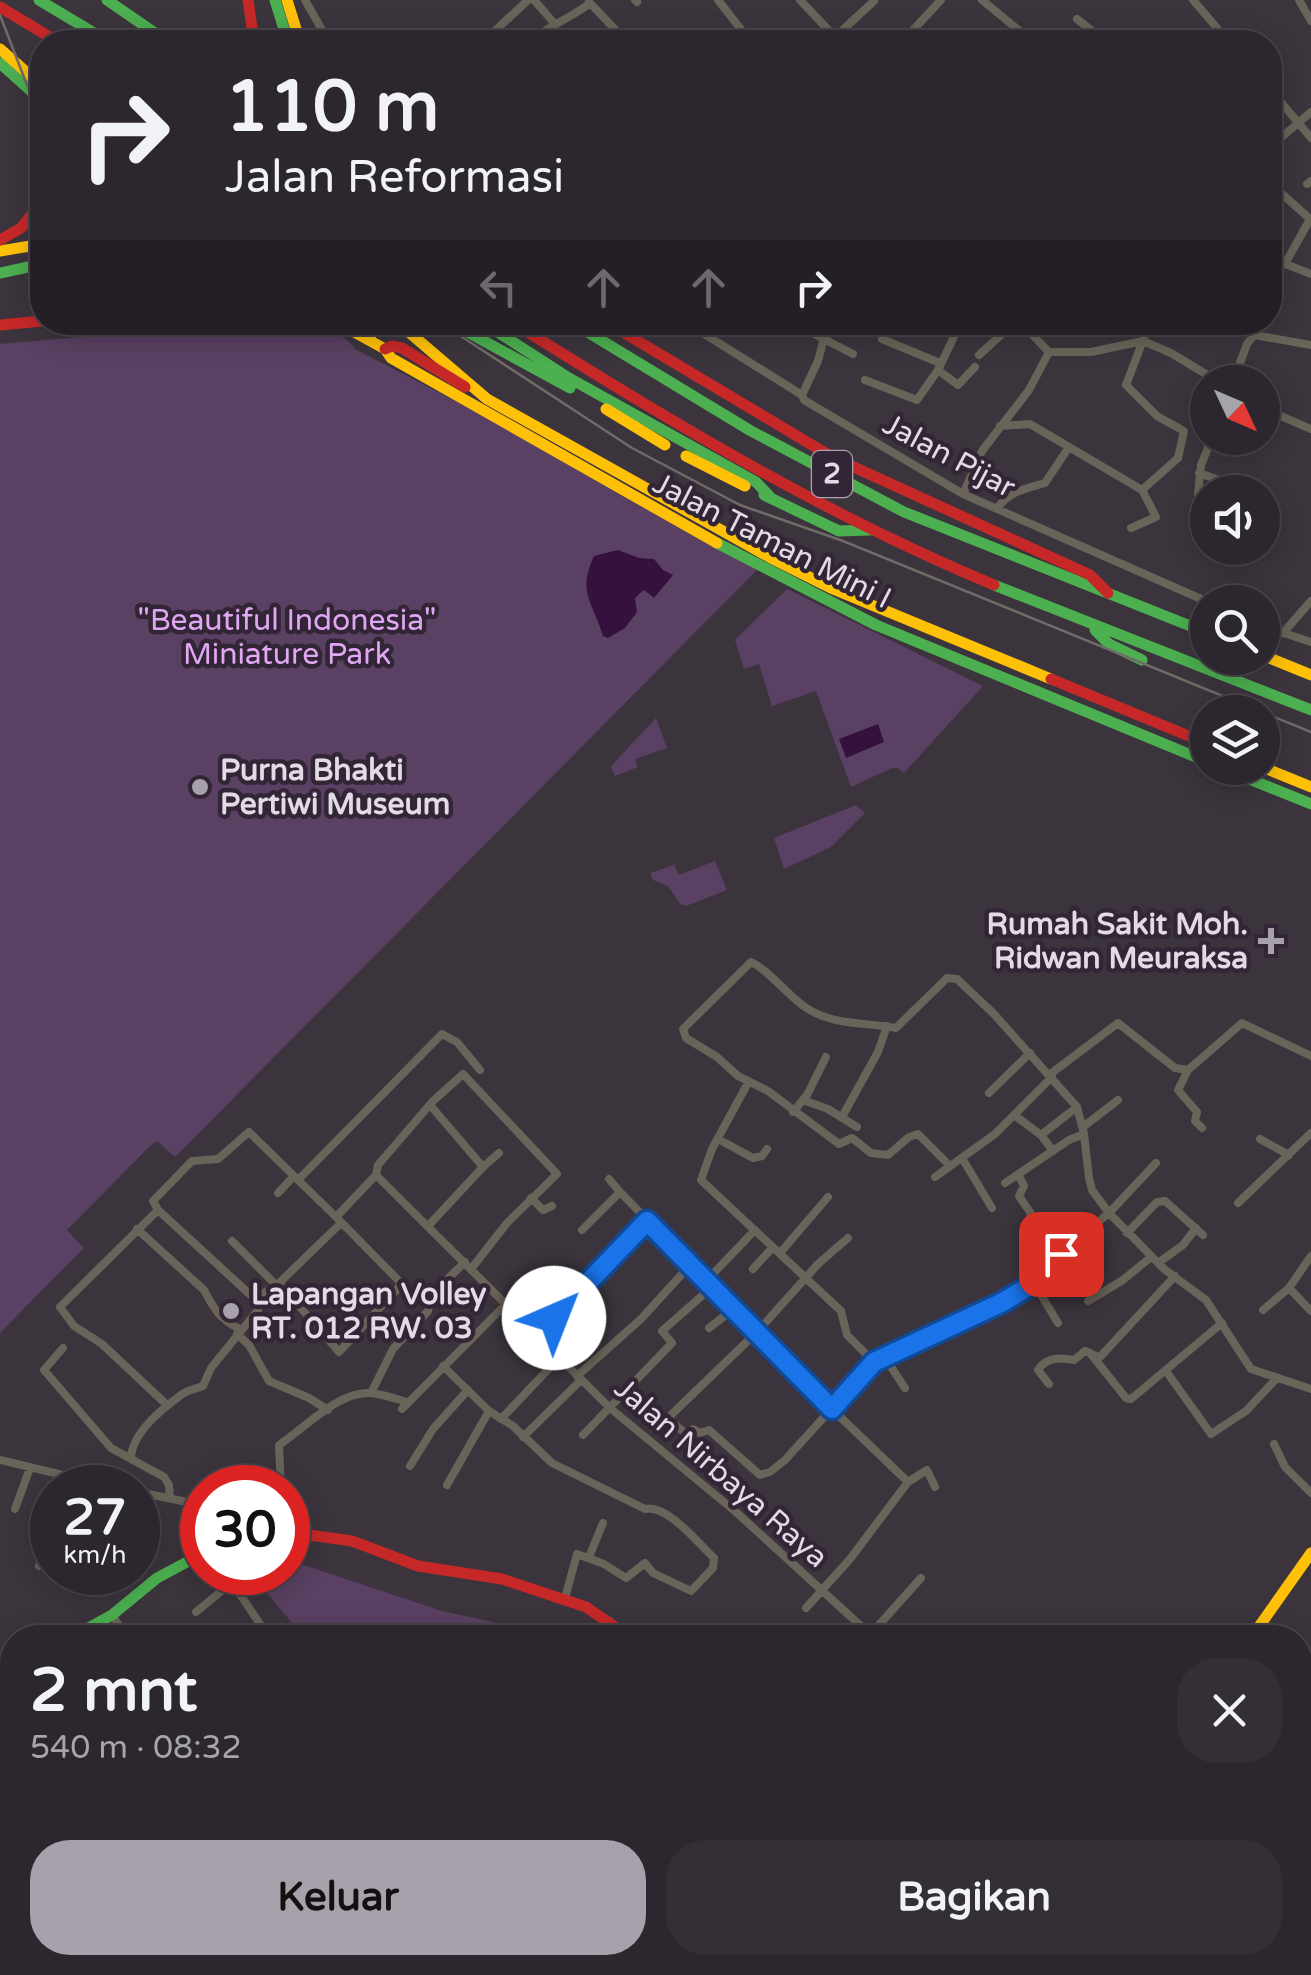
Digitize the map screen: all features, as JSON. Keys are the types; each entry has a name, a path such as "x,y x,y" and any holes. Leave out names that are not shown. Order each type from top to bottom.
{"main road":[{"path":"39,0 89,30"},
{"path":"107,0 151,30"},
{"path":"248,0 252,30"},
{"path":"275,0 284,30"},
{"path":"287,0 296,30"},
{"path":"1,4 40,30"},
{"path":"0,49 30,75"},
{"path":"0,63 30,90"},
{"path":"0,240 21,228 30,217"},
{"path":"0,251 30,246"},
{"path":"0,274 30,267"},
{"path":"0,325 30,322"},
{"name":"Jalan Taman Mini I","path":"361,335 385,349 391,358 662,514 876,625 1190,755"},
{"path":"370,340 371,335"},
{"name":"Jalan Taman Mini I","path":"412,335 486,399 771,558 833,589 1190,737"},
{"path":"474,335 665,445"},
{"path":"502,335 569,378 756,482 772,499"},
{"name":"2","path":"533,335 733,456 870,530 1091,626 1311,710"},
{"name":"2","path":"592,335 751,431 904,512 1190,626"},
{"path":"627,335 832,457 1090,575 1108,593"},
{"path":"385,349 402,348 486,399"},
{"path":"686,456 839,531 870,530"},
{"path":"1091,626 1109,644 1142,660"},
{"path":"1280,662 1311,675"},
{"path":"1280,774 1311,787"},
{"path":"1264,785 1311,804"},
{"path":"310,1535 352,1542 418,1566 502,1579 565,1598 615,1625"},
{"path":"1259,1625 1311,1554"},
{"path":"94,1625 180,1566"}],"street":[{"path":"306,0 322,30"},
{"path":"497,30 531,0 554,23"},
{"path":"718,0 742,30"},
{"path":"800,0 825,30"},
{"path":"913,30 940,0"},
{"path":"982,0 1018,30"},
{"path":"1194,0 1219,30"},
{"path":"844,30 874,1"},
{"path":"1311,1 1300,2 1311,21"},
{"path":"545,30 554,23 572,19 588,2 616,30"},
{"path":"1077,18 1092,30"},
{"path":"1282,103 1311,138"},
{"path":"1282,136 1311,112"},
{"path":"1282,194 1310,218 1284,264 1311,274"},
{"name":"Jalan Pijar","path":"706,335 802,395 804,400 963,494 1190,594"},
{"path":"815,335 853,354"},
{"path":"802,395 825,335"},
{"path":"864,380 917,400 939,367 951,335"},
{"path":"978,354 1001,335"},
{"path":"1031,335 1050,352 1091,352 1142,341 1192,365"},
{"path":"1142,490 1178,458 1184,430 1158,416 1142,398 1127,389 1128,376 1145,335"},
{"path":"1239,365 1254,335 1311,344"},
{"path":"882,338 939,367 958,385 975,366"},
{"path":"963,494 982,451 1029,390 1050,352"},
{"path":"1280,416 1311,430"},
{"path":"1000,426 1030,424 1142,490 1156,517 1131,528"},
{"path":"996,508 1019,489 1045,483 1069,446"},
{"path":"1200,475 1205,455"},
{"path":"1178,458 1214,475"},
{"path":"1283,633 1311,601"},
{"path":"1280,632 1311,642"},
{"path":"950,1166 918,1134 909,1136 888,1156 871,1153 852,1138 842,1144 831,1139 724,1066 683,1032 748,963 755,962 785,992 818,1014 838,1022 900,1027 952,977 1010,1031 1077,1107 1092,1190 1108,1213 1154,1260 1206,1300 1250,1369 1311,1389"},
{"path":"935,1177 994,1134 1050,1076 1118,1023 1175,1068 1188,1070"},
{"path":"1202,1128 1195,1120 1197,1112 1178,1090 1188,1070 1242,1023 1311,1056"},
{"path":"842,1117 878,1052 887,1026"},
{"path":"278,1193 440,1035 457,1042 480,1070"},
{"path":"989,1093 1030,1054"},
{"path":"792,1112 803,1100 826,1057"},
{"path":"255,1300 278,1284 338,1220 376,1175 376,1167 461,1075 560,1171 468,1265 432,1294 429,1309 394,1349 370,1393"},
{"path":"749,1081 701,1180 841,1311 847,1335 874,1362"},
{"path":"803,1100 857,1126"},
{"path":"1005,1183 1083,1130 1118,1100"},
{"path":"430,1106 483,1167"},
{"path":"1041,1135 1077,1107"},
{"path":"1014,1115 1041,1135 1052,1150"},
{"path":"131,1457 132,1444 167,1405 185,1392 204,1386 206,1374 258,1310 255,1300 158,1210 154,1198 196,1159 218,1159 250,1132 410,1292"},
{"path":"1238,1203 1311,1133"},
{"path":"1260,1138 1289,1155"},
{"path":"718,1139 753,1158 762,1156 766,1149"},
{"path":"1302,1143 1311,1152"},
{"path":"428,1225 499,1153"},
{"path":"962,1158 992,1208"},
{"path":"848,1238 669,1419 686,1435 693,1428 700,1433 709,1430 762,1475 786,1460 874,1362 988,1310 1034,1283 1040,1272 1108,1213 1156,1163"},
{"path":"1018,1174 1024,1186 1019,1196 1030,1212 1034,1229 1056,1258"},
{"name":"Jalan Nirbaya Raya","path":"376,1175 610,1408 736,1512 860,1625"},
{"path":"609,1179 908,1482"},
{"path":"582,1230 620,1192"},
{"path":"753,1269 828,1197"},
{"path":"530,1198 544,1210 552,1206"},
{"path":"1127,1233 1160,1201 1167,1202 1204,1234"},
{"path":"158,1210 60,1307 74,1326 102,1344 167,1405"},
{"path":"517,1315 528,1310 554,1318 647,1221"},
{"path":"1088,1301 1182,1245 1196,1228"},
{"path":"137,1229 204,1290 208,1303 239,1332 269,1381 328,1410"},
{"path":"583,1435 672,1343 662,1331 711,1283 755,1230"},
{"path":"232,1241 278,1284 335,1349 342,1351 402,1284"},
{"path":"1264,1310 1289,1288 1311,1256"},
{"path":"523,1438 692,1264"},
{"path":"1049,1384 1038,1370 1040,1366 1053,1358 1074,1360 1085,1352 1100,1357 1175,1276"},
{"path":"1034,1283 1058,1323"},
{"path":"1289,1288 1311,1311"},
{"path":"279,1465 278,1445 356,1395 370,1393 405,1405 506,1304"},
{"path":"709,1328 735,1308"},
{"path":"1090,1352 1126,1398 1131,1399 1222,1323"},
{"path":"63,1348 44,1370 111,1448 164,1477 170,1498"},
{"path":"501,1419 560,1357"},
{"path":"885,1358 905,1388"},
{"path":"443,1366 489,1411 513,1426 556,1466 645,1508 658,1508 714,1558 713,1568 696,1589 684,1588 654,1573 645,1563 626,1578 579,1554 565,1598"},
{"path":"1166,1371 1211,1434 1246,1411 1276,1379"},
{"path":"410,1466 433,1428 468,1390"},
{"path":"447,1485 489,1411"},
{"path":"1274,1444 1284,1467 1311,1492"},
{"path":"0,1460 30,1468 15,1509"},
{"path":"806,1608 823,1592 908,1482 927,1470 935,1487"},
{"path":"160,1496 180,1500"},
{"path":"589,1556 603,1523"},
{"path":"881,1625 921,1578"},
{"path":"196,1612 217,1595"},
{"path":"239,1595 261,1625"},
{"path":"112,1615 119,1625"},
{"path":"606,1625 610,1621"}],"green space":[{"name":"\"Beautiful Indonesia\" Miniature Park","path":"105,335 336,335 355,349 759,568 175,1157 157,1141 152,1144 67,1230 84,1248 0,1333 0,344"},
{"path":"787,589 983,686 904,773 892,768 851,787 816,691 772,706 759,664 744,669 735,640"},
{"path":"656,718 667,748 635,759 638,767 615,776 611,766"},
{"path":"856,805 865,813 831,847 784,869 774,838"},
{"path":"715,861 727,890 686,906 680,904 668,886 653,880 650,873 674,865 679,875"},
{"path":"310,1567 442,1611 506,1625 294,1625 269,1595 310,1595"}],"shaded area":[{"path":"618,550 654,559 673,575 654,598 644,590 635,598 637,612 625,628 608,638 603,636 591,606 587,579 594,556"},
{"path":"878,724 884,742 846,758 839,739"}],"tram line":[{"path":"0,15 30,93"},
{"path":"459,335 632,448 740,505 843,541 1311,732"}],"traffic: fast":[{"path":"39,0 89,30"},
{"path":"107,0 151,30"},
{"path":"275,0 284,30"},
{"path":"0,63 30,90"},
{"path":"0,273 30,267"},
{"path":"473,335 570,388"},
{"path":"502,335 569,378 756,482 772,499"},
{"path":"592,335 751,431 904,512 1190,626"},
{"path":"764,495 839,531 870,530"},
{"path":"717,543 876,625 1190,755"},
{"path":"994,585 1311,710"},
{"path":"1095,630 1109,644 1142,660"},
{"path":"1264,785 1311,804"},
{"path":"94,1625 180,1566"}],"traffic: slow":[{"path":"287,0 296,30"},
{"path":"0,49 30,75"},
{"path":"0,251 30,246"},
{"path":"360,335 385,349 391,358 717,543"},
{"path":"370,340 371,335"},
{"path":"412,335 487,399 771,558 833,589 1051,679"},
{"path":"606,409 665,445"},
{"path":"686,456 745,486"},
{"path":"1280,662 1311,675"},
{"path":"1280,774 1311,787"},
{"path":"1260,1625 1311,1553"}],"traffic: jam":[{"path":"248,0 252,30"},
{"path":"0,7 38,30"},
{"path":"0,240 21,228 30,217"},
{"path":"0,325 30,322"},
{"path":"533,335 747,464 869,528 994,585"},
{"path":"628,335 832,457 1090,575 1108,593"},
{"path":"385,349 402,348 465,387"},
{"path":"1051,679 1190,737"},
{"path":"310,1535 352,1541 418,1566 502,1579 586,1607 612,1625"}],"place":[{"name":"Purna Bhakti Pertiwi Museum","path":"200,787"},
{"name":"Rumah Sakit Moh. Ridwan Meuraksa","path":"1271,941"},
{"name":"Lapangan Volley RT. 012 RW. 03","path":"231,1311"}],"route":[{"path":"554,1318 647,1221 832,1409 874,1362 1003,1302 1034,1283 1040,1272 1061,1254"}]}
